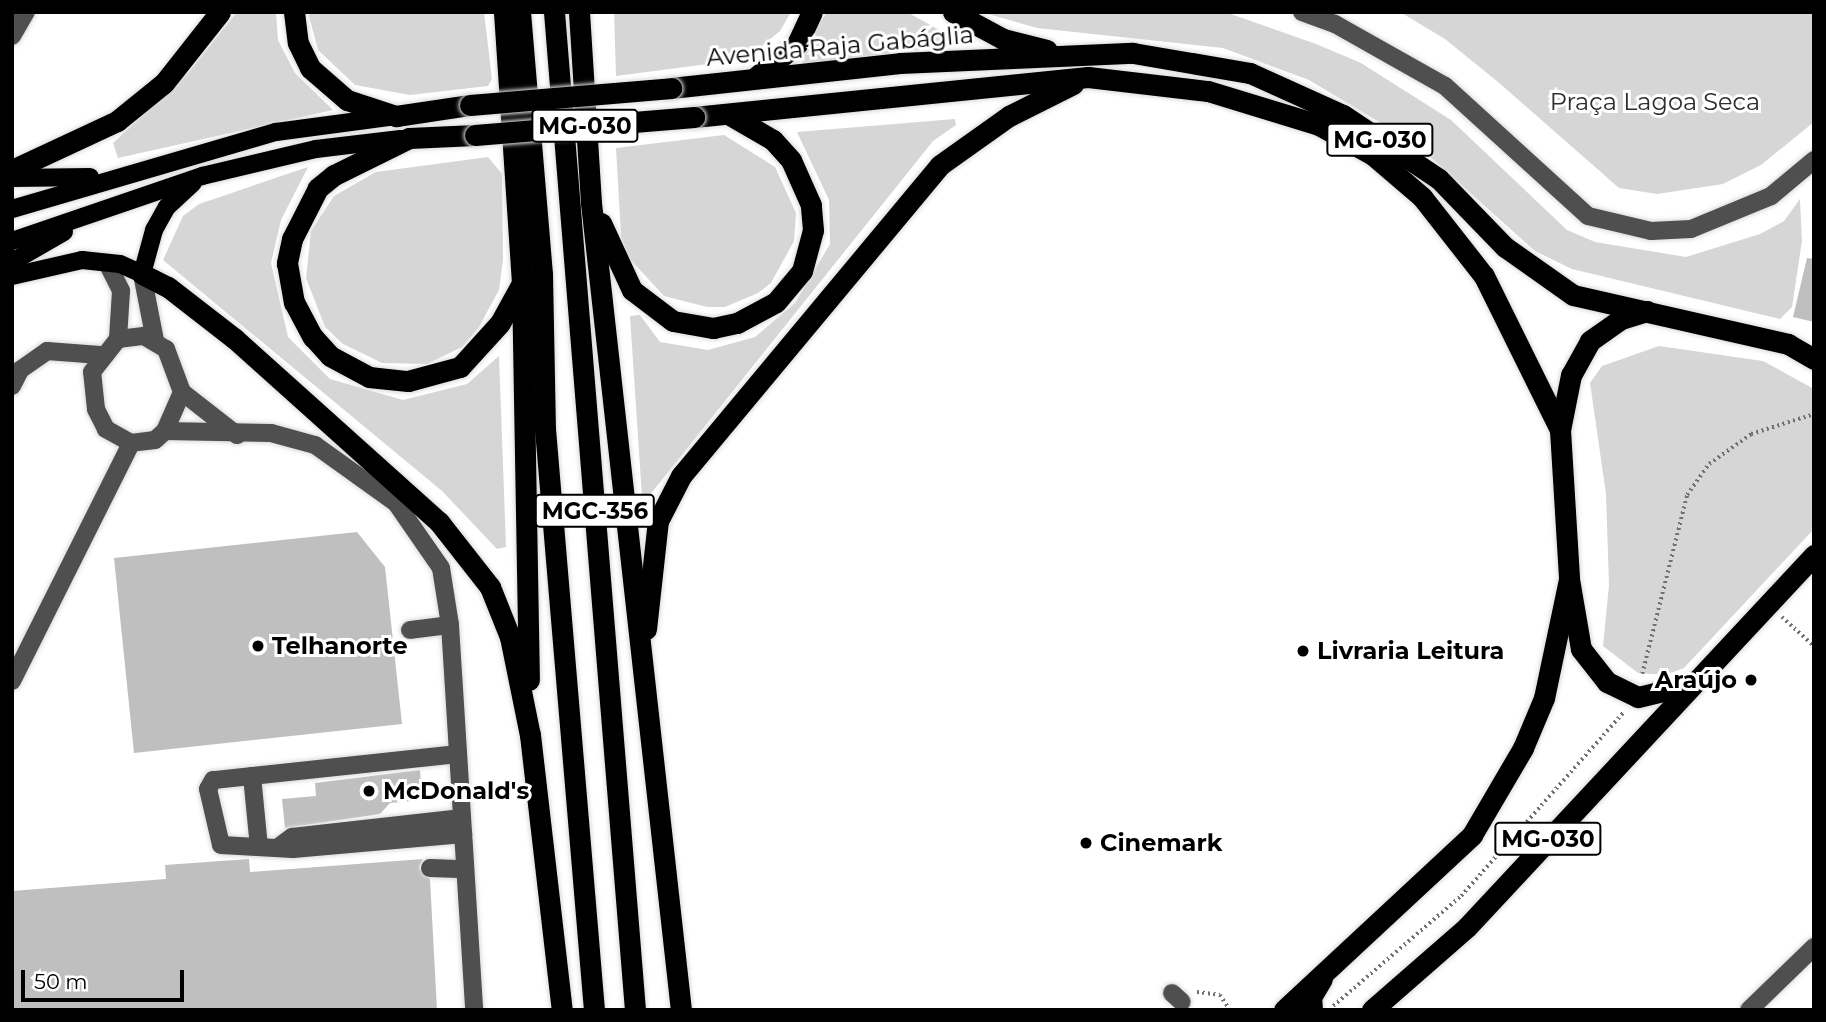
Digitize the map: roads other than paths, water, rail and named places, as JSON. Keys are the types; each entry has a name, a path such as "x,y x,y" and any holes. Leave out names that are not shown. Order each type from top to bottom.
{"highway":[{"path":"12,170 117,121 164,83 220,12"},
{"path":"294,12 298,43 326,85 347,100 396,116"},
{"name":"MGC-356","path":"504,12 522,283 530,735 562,1001"},
{"name":"MGC-356","path":"520,12 542,274 545,429 594,1010"},
{"name":"MGC-356","path":"554,12 635,1010"},
{"name":"MGC-356","path":"579,12 592,202 681,1010"},
{"path":"582,51 587,12"},
{"path":"749,81 797,44 812,12"},
{"path":"953,12 1003,39 1070,55"},
{"name":"Avenida Raja Gabáglia","path":"396,116 470,105 749,81 900,63 1133,53 1250,73 1343,115 1439,178 1506,247 1573,295 1652,310"},
{"path":"642,670 658,522 681,476 940,164 1009,116 1088,77"},
{"name":"MG-030","path":"409,138 730,115 1088,77 1208,91 1319,125 1373,155 1422,197 1484,276 1560,430 1569,579 1544,698 1523,748 1472,835 1323,977 1284,1010"},
{"path":"592,202 632,290 673,321 713,328 737,323 776,302 802,271 813,230 811,205 791,160 773,140 730,115"},
{"path":"409,138 334,175 302,214 287,263 294,302 313,337 330,356 369,377 408,381 435,376 460,367 478,351 522,283"},
{"path":"142,274 169,287 235,338 439,522 470,557 490,587 510,637 530,735"},
{"path":"1560,430 1571,375 1590,341 1621,319 1652,310"},
{"name":"MG-030","path":"1652,310 1812,356"},
{"name":"MG-030","path":"1372,1010 1466,927 1814,555"},
{"path":"1569,579 1581,649 1607,682 1638,697 1668,694 1697,682"},
{"path":"1312,1010 1311,997 1323,977"},
{"path":"1382,1010 1394,991"},
{"path":"548,1010 562,1001"}],"main road":[{"name":"Avenida Raja Gabáglia","path":"12,208 108,177 276,132 396,116"},
{"path":"12,241 202,176 316,149 409,138"},
{"path":"12,276 55,262 107,263 142,274 144,254 167,207 202,176"},
{"path":"12,178 108,177"},
{"path":"12,262 109,208"}],"street":[{"path":"12,36 26,12"},
{"path":"1302,12 1335,24 1445,86 1588,216 1651,231 1691,229 1771,196 1814,160"},
{"path":"107,263 121,291 118,339"},
{"path":"142,274 155,340 172,359 182,392 237,435"},
{"path":"155,340 118,339 100,355 92,372 96,409 106,429 131,443 155,440 165,431 182,392"},
{"path":"12,386 34,357 60,352 100,355"},
{"path":"60,352 92,372"},
{"path":"165,431 237,435 271,433 316,445 397,503 441,568 450,625 474,1010"},
{"path":"12,681 131,443"},
{"path":"410,630 450,625"},
{"path":"458,754 213,780 208,789 218,842 277,848 292,837 463,826"},
{"path":"252,776 259,847"},
{"path":"430,868 465,869"},
{"path":"1749,1010 1814,947"}],"place":[{"name":"Telhanorte","path":"258,646"},
{"name":"Livraria Leitura","path":"1303,651"},
{"name":"Araújo","path":"1751,680"},
{"name":"McDonald's","path":"369,791"},
{"name":"Cinemark","path":"1086,843"}],"park label":[{"name":"Praça Lagoa Seca","path":"1655,102"}]}
